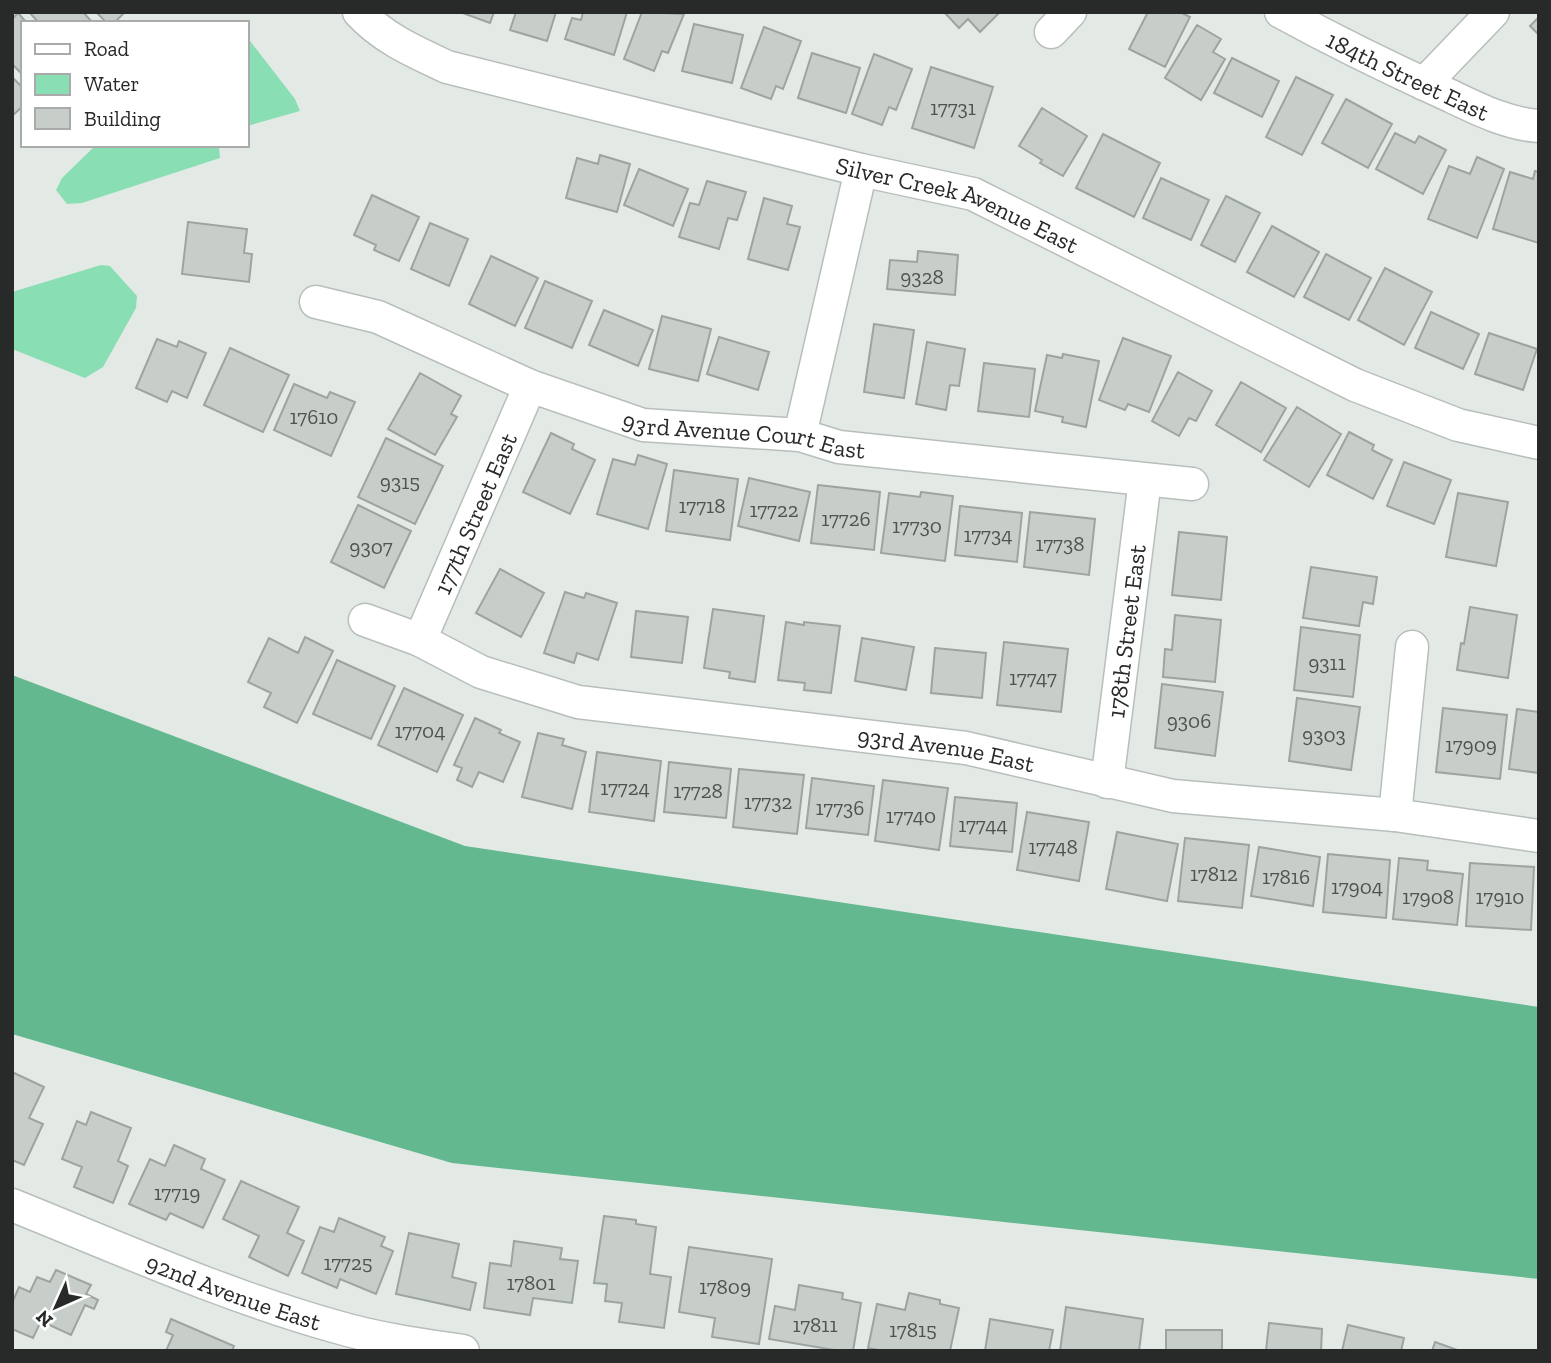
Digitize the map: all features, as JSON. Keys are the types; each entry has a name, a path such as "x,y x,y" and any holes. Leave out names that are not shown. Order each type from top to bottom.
{"street":[{"name":"Silver Creek Avenue East","path":"359,12 401,46 447,67 860,170 973,194 1355,385 1458,425 1539,443"},
{"name":"184th Street East","path":"1281,12 1424,84 1521,125 1539,126"},
{"path":"1424,84 1493,12"},
{"path":"800,435 860,170"},
{"name":"93rd Avenue Court East","path":"316,302 378,317 530,386 643,425 800,435 839,447 1192,484"},
{"name":"177th Street East","path":"420,640 530,386"},
{"name":"178th Street East","path":"1107,782 1145,480"},
{"name":"93rd Avenue East","path":"365,620 420,640 481,672 578,702 966,748 1173,796 1395,815 1539,836"},
{"path":"1395,815 1412,647"},
{"name":"92nd Avenue East","path":"12,1205 280,1310 339,1328 463,1351"}],"shaded area":[{"path":"12,675 465,846 1539,1007 1539,1279 452,1163 12,1034"}],"water":[{"path":"248,38 295,99 300,111 248,126"},
{"path":"94,147 219,147 220,158 82,203 67,204 56,190 62,178"},
{"path":"101,265 110,266 137,296 136,308 103,367 85,378 12,349 12,292"}],"building":[{"path":"29,12 83,12 91,21 37,21"},
{"path":"96,12 125,12 116,21 105,21"},
{"path":"460,12 494,12 490,23"},
{"path":"516,12 556,12 547,41 510,30"},
{"path":"583,12 627,12 614,55 565,39 572,18 581,20"},
{"path":"642,12 684,14 668,53 662,51 654,71 624,59"},
{"path":"944,12 1000,12 980,32 968,19 959,28"},
{"path":"1148,12 1180,12 1190,17 1165,67 1129,49"},
{"path":"18,13 25,21 21,21 21,73 12,64 12,19"},
{"path":"1539,17 1539,35 1530,26"},
{"path":"694,24 743,35 732,83 682,71"},
{"path":"1197,25 1221,39 1213,52 1225,59 1201,100 1165,78"},
{"path":"764,27 801,41 783,89 776,86 771,99 741,88"},
{"path":"812,53 860,68 846,113 798,98"},
{"path":"874,54 912,69 896,110 889,107 882,125 852,114"},
{"path":"1232,58 1279,81 1262,117 1214,93"},
{"path":"931,67 993,87 974,148 912,128"},
{"path":"12,77 21,86 21,108 12,116"},
{"path":"1296,77 1333,95 1302,155 1266,137"},
{"path":"1346,99 1392,124 1368,168 1322,143"},
{"path":"1042,108 1087,136 1063,176 1040,163 1042,160 1019,146"},
{"path":"1395,133 1415,143 1419,136 1446,150 1423,194 1376,169"},
{"path":"1103,134 1160,163 1134,217 1076,188"},
{"path":"600,155 630,164 617,212 566,198 577,158 598,164"},
{"path":"1477,157 1504,169 1477,238 1428,219 1449,166 1470,174"},
{"path":"639,169 688,189 673,226 624,205"},
{"path":"1535,171 1539,172 1539,243 1493,229 1510,172 1533,179"},
{"path":"1161,178 1209,200 1191,240 1143,218"},
{"path":"707,181 746,192 737,220 728,218 719,249 679,237 690,203 699,205"},
{"path":"372,195 419,217 399,261 374,250 376,245 354,235"},
{"path":"1226,196 1260,213 1235,262 1201,245"},
{"path":"764,198 792,206 787,224 800,227 788,270 748,259"},
{"path":"188,222 247,229 244,253 252,254 249,282 182,274"},
{"path":"430,223 468,239 449,286 411,269"},
{"path":"1272,226 1319,252 1294,297 1247,272"},
{"path":"918,251 958,255 955,295 887,289 890,260 917,262"},
{"path":"1326,254 1371,278 1349,320 1304,297"},
{"path":"491,256 538,278 515,326 469,304"},
{"path":"1385,268 1432,292 1404,345 1358,320"},
{"path":"545,281 592,301 572,348 525,328"},
{"path":"604,310 653,330 638,366 589,345"},
{"path":"1431,312 1479,334 1463,369 1415,348"},
{"path":"662,316 711,329 698,381 649,369"},
{"path":"874,324 914,330 904,398 864,392"},
{"path":"1489,333 1537,349 1523,390 1475,374"},
{"path":"719,337 769,352 758,390 707,374"},
{"path":"1123,338 1171,356 1149,412 1128,404 1125,410 1099,400"},
{"path":"157,339 177,347 179,341 206,353 187,398 172,391 167,402 136,388"},
{"path":"927,342 965,349 959,386 950,385 946,410 916,404"},
{"path":"230,348 289,375 263,432 204,405"},
{"path":"1063,354 1099,361 1086,427 1062,422 1063,417 1035,411 1047,355 1062,358"},
{"path":"984,363 1035,369 1029,417 978,411"},
{"path":"1178,372 1212,391 1196,421 1189,418 1179,436 1152,421"},
{"path":"420,373 461,396 451,414 457,417 435,455 388,429"},
{"path":"1241,382 1286,408 1261,452 1216,425"},
{"path":"294,384 327,398 330,392 355,402 331,456 274,430"},
{"path":"1297,407 1341,434 1309,487 1264,460"},
{"path":"1349,432 1374,445 1372,450 1392,460 1373,499 1327,475"},
{"path":"551,433 574,444 572,449 595,460 570,514 523,492"},
{"path":"386,438 443,466 415,524 358,497"},
{"path":"638,455 667,464 648,529 597,514 613,459 635,465"},
{"path":"1404,462 1451,480 1434,524 1387,506"},
{"path":"674,470 738,479 730,540 666,531"},
{"path":"749,478 810,492 799,541 738,526"},
{"path":"818,485 880,492 874,550 811,543"},
{"path":"921,492 953,496 945,561 881,553 889,493 920,497"},
{"path":"1458,493 1508,502 1496,566 1446,557"},
{"path":"358,505 411,531 384,588 331,562"},
{"path":"960,506 1022,513 1017,562 955,555"},
{"path":"1030,512 1095,519 1089,575 1024,567"},
{"path":"1179,532 1227,537 1221,600 1172,595"},
{"path":"1311,567 1377,577 1373,604 1363,602 1359,626 1303,618"},
{"path":"500,569 544,593 521,637 476,613"},
{"path":"565,592 584,598 586,593 617,603 598,660 577,653 574,663 544,653"},
{"path":"1470,607 1517,615 1508,678 1457,670"},
{"path":"713,609 764,616 755,682 729,678 730,672 704,668"},
{"path":"636,611 688,617 682,663 631,657"},
{"path":"1175,615 1221,620 1215,682 1163,677 1165,649 1172,650"},
{"path":"786,622 840,626 831,693 804,690 805,683 778,680"},
{"path":"1301,627 1360,635 1353,697 1294,690"},
{"path":"305,637 333,651 297,723 264,707 271,693 248,682 269,638 298,653"},
{"path":"862,638 914,647 906,690 855,681"},
{"path":"1004,642 1068,649 1061,712 997,705"},
{"path":"935,648 986,653 982,698 931,693"},
{"path":"337,660 395,686 371,739 313,714"},
{"path":"1162,684 1223,692 1215,756 1155,748"},
{"path":"404,688 463,715 437,772 378,745"},
{"path":"1297,698 1360,707 1351,770 1289,761"},
{"path":"1443,708 1507,715 1500,779 1436,772"},
{"path":"1517,709 1539,712 1539,773 1509,769"},
{"path":"475,718 520,742 503,782 479,772 472,787 457,780 462,768 454,765"},
{"path":"538,733 564,739 562,745 586,752 572,809 522,797"},
{"path":"597,752 661,761 654,821 589,812"},
{"path":"669,762 731,769 726,818 664,812"},
{"path":"739,769 804,775 797,834 733,827"},
{"path":"812,778 874,786 868,835 806,828"},
{"path":"883,780 948,788 939,850 875,841"},
{"path":"955,797 1017,803 1012,852 950,846"},
{"path":"1027,812 1089,822 1079,881 1017,870"},
{"path":"1117,832 1178,844 1167,901 1106,889"},
{"path":"1185,838 1249,845 1242,908 1178,901"},
{"path":"1259,847 1320,857 1313,906 1251,896"},
{"path":"1328,854 1390,860 1386,918 1323,912"},
{"path":"1399,858 1428,861 1427,870 1463,874 1457,925 1393,919"},
{"path":"1470,863 1534,867 1531,930 1466,926"},
{"path":"12,1072 44,1087 29,1118 43,1124 24,1165 12,1160"},
{"path":"91,1112 131,1128 118,1161 128,1166 113,1203 74,1187 82,1167 62,1159 77,1121 86,1125"},
{"path":"174,1145 205,1159 201,1169 225,1180 203,1228 170,1213 166,1220 129,1204 150,1159 165,1166"},
{"path":"241,1181 299,1207 287,1233 304,1241 288,1276 249,1257 259,1236 223,1219"},
{"path":"604,1216 636,1220 636,1224 656,1227 650,1274 671,1277 664,1328 619,1322 622,1303 605,1301 607,1284 594,1283"},
{"path":"339,1218 385,1237 381,1246 393,1251 376,1294 340,1279 337,1288 302,1273 320,1227 334,1232"},
{"path":"409,1233 459,1244 452,1277 476,1283 470,1310 396,1294"},
{"path":"514,1241 562,1248 560,1259 578,1261 572,1303 533,1298 530,1315 484,1308 490,1263 511,1266"},
{"path":"689,1247 772,1259 759,1344 712,1337 715,1318 679,1312"},
{"path":"56,1270 91,1285 86,1294 98,1300 94,1309 85,1305 71,1335 41,1321 33,1338 12,1329 12,1303 19,1287 30,1292 37,1277 50,1282"},
{"path":"799,1285 843,1293 842,1299 861,1303 853,1351 769,1339 775,1306 795,1310"},
{"path":"909,1293 940,1300 940,1304 959,1308 950,1351 883,1351 868,1348 877,1304 905,1310"},
{"path":"1066,1307 1143,1319 1139,1351 1060,1351"},
{"path":"171,1319 234,1346 232,1351 166,1351 173,1335 166,1332"},
{"path":"990,1319 1053,1330 1049,1351 985,1351"},
{"path":"1269,1323 1322,1329 1321,1351 1266,1351"},
{"path":"1348,1325 1404,1338 1401,1351 1342,1351"},
{"path":"1166,1330 1222,1330 1222,1351 1166,1351"},
{"path":"1435,1342 1460,1351 1432,1351"}]}
